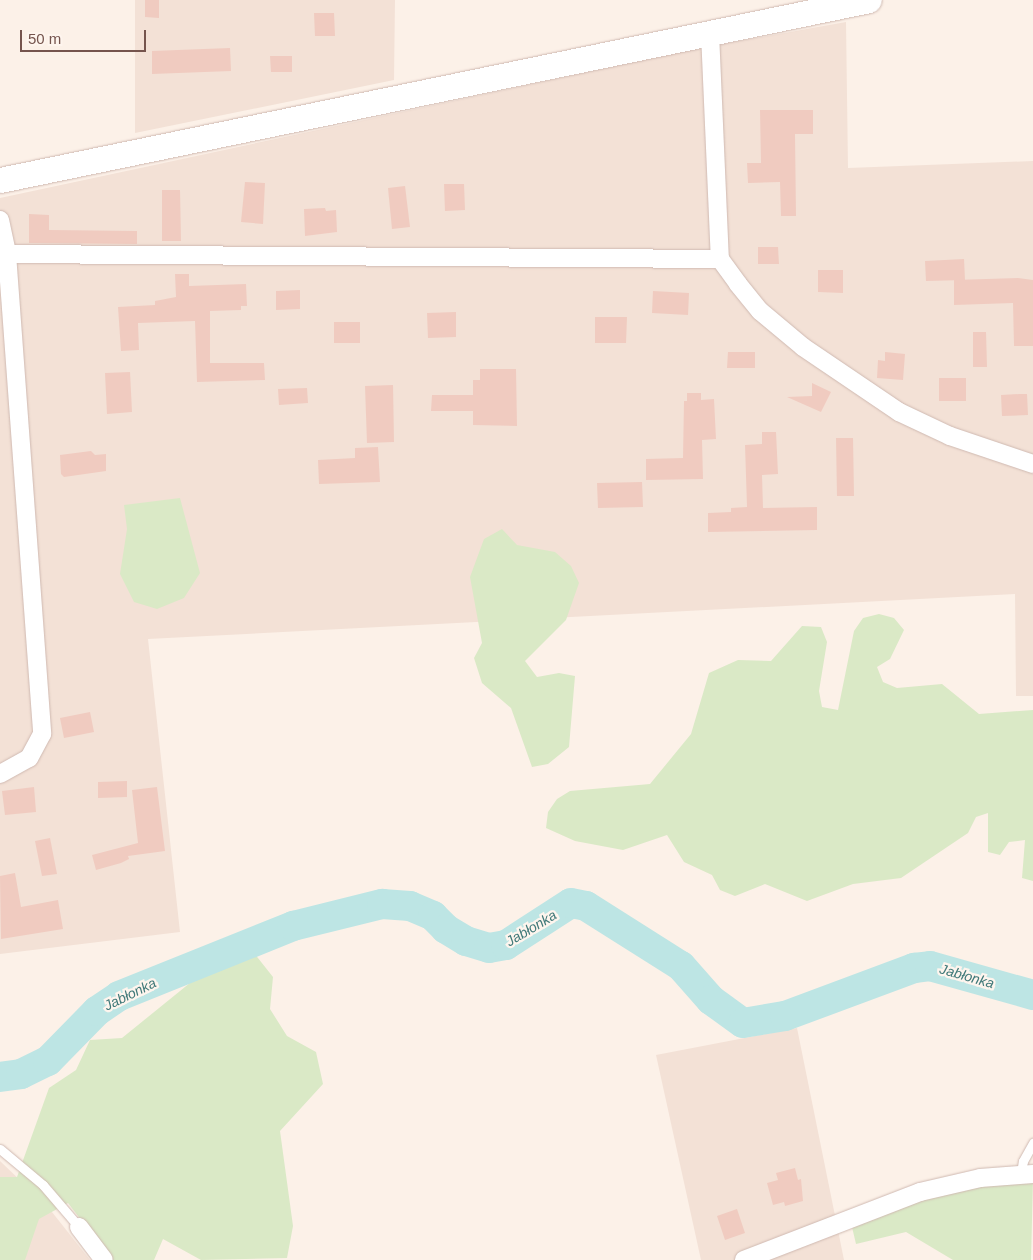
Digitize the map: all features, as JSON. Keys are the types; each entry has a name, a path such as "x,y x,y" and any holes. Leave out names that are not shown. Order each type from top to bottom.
{"main road":[{"path":"0,180 869,0"}],"street":[{"path":"710,33 720,259 760,311 855,385 899,412 950,436 1033,464"},
{"path":"0,220 8,254 42,734 29,758 0,774"},
{"path":"8,254 720,259"},
{"path":"744,1260 920,1192 965,1181 1027,1174"},
{"path":"79,1227 104,1260"}],"lane":[{"path":"1027,1174 1023,1161 1033,1143"},
{"path":"0,1149 43,1186 79,1227"}],"shaded area":[{"path":"135,0 395,0 394,80 135,133"},
{"path":"846,22 848,168 1033,161 1033,696 1016,696 1015,594 148,639 180,932 0,954 0,198 700,48"},
{"path":"797,1028 844,1260 701,1260 656,1055"},
{"path":"0,1161 48,1207 90,1260 0,1260"}],"green space":[{"path":"180,498 200,573 184,598 157,609 134,602 120,574 127,529 124,505"},
{"path":"502,529 517,545 555,552 571,566 579,583 566,620 525,661 537,677 559,673 575,676 569,747 548,764 532,767 511,708 482,683 474,658 482,643 470,577 484,539"},
{"path":"879,614 894,618 904,630 890,659 877,667 883,682 897,688 942,684 979,714 1033,710 1033,881 1022,878 1025,840 1009,842 1000,855 988,852 988,813 976,817 968,833 901,878 853,884 807,901 765,884 735,896 720,890 712,875 684,862 667,835 623,850 575,841 546,828 548,812 557,799 570,791 650,784 691,734 709,673 738,660 771,661 802,626 821,627 827,642 819,691 822,707 838,710 854,631 863,618"},
{"path":"254,953 273,977 270,1009 287,1036 316,1052 323,1084 280,1131 293,1226 287,1258 201,1260 163,1239 154,1260 112,1260 68,1203 39,1219 25,1260 0,1260 0,1177 17,1177 49,1088 76,1070 90,1040 122,1038 201,974"},
{"path":"1033,1178 1031,1260 953,1260 906,1232 856,1244 852,1227 918,1196"}],"building":[{"path":"145,0 159,0 159,18 145,17"},
{"path":"314,13 334,13 335,36 315,36"},
{"path":"230,48 231,71 152,74 152,51"},
{"path":"270,56 292,56 292,72 271,72"},
{"path":"760,110 813,110 813,134 795,134 796,216 781,216 780,182 748,183 747,163 761,163"},
{"path":"245,182 265,183 263,224 241,222"},
{"path":"444,184 464,184 465,210 445,211"},
{"path":"405,186 410,227 392,229 388,188"},
{"path":"162,190 180,190 181,241 162,241"},
{"path":"325,208 326,211 336,210 337,232 305,236 304,209"},
{"path":"29,214 49,215 49,230 137,231 137,244 29,243"},
{"path":"758,247 778,247 779,264 758,264"},
{"path":"964,259 965,280 926,281 925,261"},
{"path":"818,270 843,270 843,293 818,292"},
{"path":"175,274 189,274 189,286 246,284 247,306 241,306 241,310 210,311 210,363 264,363 265,380 197,382 195,321 138,323 139,350 121,351 118,307 155,305 155,301 176,297"},
{"path":"1018,278 1033,280 1033,346 1014,346 1013,303 954,305 954,280"},
{"path":"300,290 300,309 276,310 276,291"},
{"path":"653,291 689,293 688,315 652,313"},
{"path":"456,312 456,337 428,338 427,313"},
{"path":"595,317 627,317 626,343 595,343"},
{"path":"334,322 360,322 360,343 334,343"},
{"path":"973,332 986,332 987,367 973,367"},
{"path":"728,352 755,352 755,368 727,368"},
{"path":"885,352 905,354 903,380 877,378 878,360 885,361"},
{"path":"480,369 516,369 517,426 473,425 473,411 431,411 432,395 473,395 473,380 480,380"},
{"path":"130,372 132,412 107,414 105,373"},
{"path":"939,378 966,378 966,401 939,401"},
{"path":"812,383 831,392 821,412 787,397 812,396"},
{"path":"393,385 394,442 367,443 365,386"},
{"path":"307,388 308,403 279,405 278,389"},
{"path":"687,393 701,393 701,400 714,399 716,439 702,440 703,479 646,480 646,459 683,458 684,401 687,401"},
{"path":"1027,394 1028,415 1002,416 1001,395"},
{"path":"762,432 776,432 778,474 762,475 763,508 817,507 817,530 708,532 708,513 731,512 731,508 747,507 745,445 762,444"},
{"path":"836,438 853,438 854,496 837,496"},
{"path":"378,447 380,482 319,484 318,460 355,458 355,448"},
{"path":"91,451 95,455 106,454 106,471 64,477 61,474 60,455"},
{"path":"642,482 643,507 598,508 597,483"},
{"path":"90,712 94,732 64,738 60,718"},
{"path":"127,781 127,797 98,798 98,782"},
{"path":"34,787 36,812 5,815 2,791"},
{"path":"157,787 165,851 128,856 129,859 121,863 96,870 92,855 138,843 132,790"},
{"path":"50,838 57,874 42,876 35,841"},
{"path":"15,873 21,907 58,900 63,929 1,939 0,876"},
{"path":"795,1168 798,1180 801,1179 803,1201 785,1206 784,1202 773,1205 767,1183 778,1180 776,1173"},
{"path":"737,1209 745,1233 725,1240 717,1216"}],"waterway":[{"name":"Jabłonka","path":"0,1077 21,1074 48,1061 97,1011 119,996 293,926 382,904 410,906 433,916 446,929 466,941 489,948 506,945 571,903 586,906 681,966 711,1000 743,1023 785,1016 914,968 930,966 1033,995"}]}
